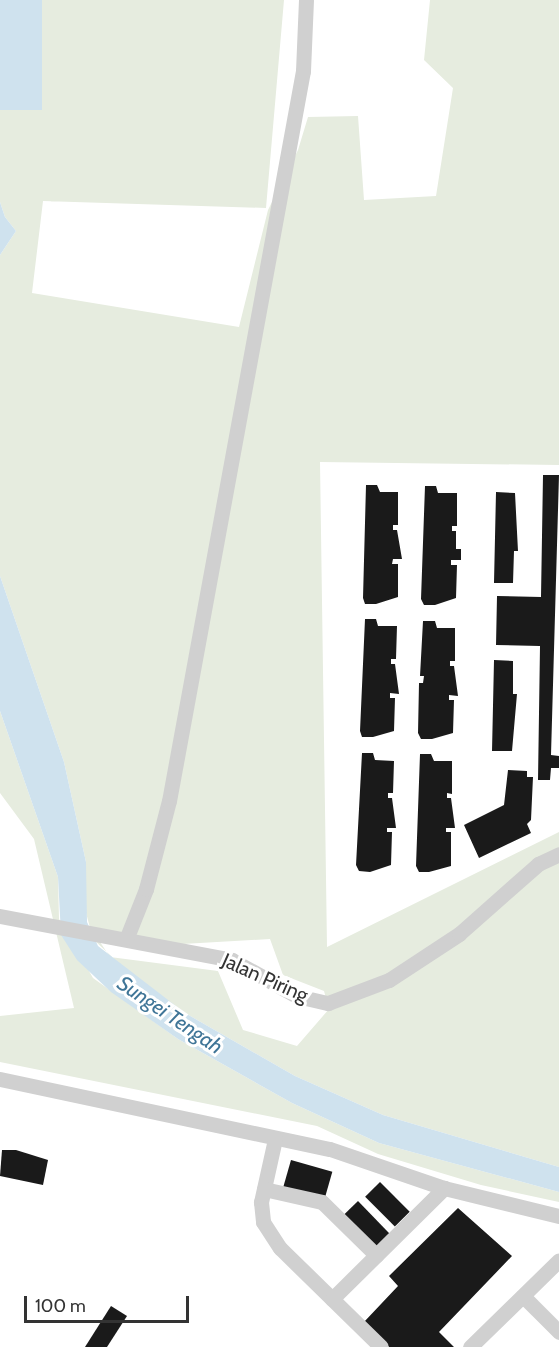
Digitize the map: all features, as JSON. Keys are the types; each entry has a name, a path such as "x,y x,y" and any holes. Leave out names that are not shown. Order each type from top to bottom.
{"lane":[{"path":"127,937 159,849 170,801 303,71 306,0"},
{"name":"Jalan Piring","path":"0,916 127,937 232,960 297,996 327,1003 389,980 459,934 538,864 559,854"},
{"path":"0,1078 330,1149 444,1188 559,1216"},
{"path":"275,1139 264,1189 263,1222 280,1248 381,1347"},
{"path":"332,1299 444,1188"},
{"path":"264,1189 322,1202 376,1255"},
{"path":"470,1347 559,1260"},
{"path":"523,1296 559,1332"}],"shaded area":[{"path":"42,0 284,0 266,208 43,201 32,293 239,327 268,210 298,150 308,117 358,116 364,200 436,196 453,88 424,60 430,0 559,0 559,465 320,462 327,947 559,832 559,1167 383,1115 295,1076 185,1013 128,972 112,957 218,971 243,1030 297,1046 329,1009 324,991 283,975 270,939 165,945 94,933 106,952 93,939 85,909 86,862 64,762 0,576 0,255 16,231 5,217 0,202 0,110 37,108"},
{"path":"0,711 58,877 59,919 93,978 178,1039 292,1103 379,1143 559,1192 559,1202 481,1185 378,1154 317,1126 0,1062 0,1016 74,1008 34,839 0,793"}],"water":[{"path":"0,0 42,0 42,110 0,110"},
{"path":"0,202 5,217 16,231 0,255"},
{"name":"Sungei Tengah","path":"0,576 64,762 86,862 87,922 98,946 185,1013 295,1076 383,1115 559,1167 559,1192 379,1143 292,1103 178,1039 111,992 77,960 61,935 58,877 0,711"}],"building":[{"path":"543,475 559,475 551,755 559,756 559,768 551,768 550,780 538,780 540,646 496,645 497,596 541,597"},
{"path":"366,485 377,485 380,492 398,492 398,525 393,525 393,530 397,530 402,559 393,559 392,564 398,564 398,597 376,604 365,604 363,598"},
{"path":"425,486 436,486 438,493 457,493 457,526 452,526 452,531 456,531 456,549 461,549 461,560 451,560 451,565 457,565 456,598 435,605 424,605 421,599"},
{"path":"496,492 515,493 518,551 514,551 513,583 494,583"},
{"path":"365,619 376,619 378,626 397,626 396,659 391,659 391,664 395,664 399,694 390,693 390,698 395,698 394,731 373,737 362,737 360,731"},
{"path":"423,621 435,621 437,628 455,628 455,661 450,661 450,666 454,666 458,696 449,695 449,700 454,700 453,733 432,739 421,739 418,733 419,683 423,683 424,676 420,676"},
{"path":"494,660 513,661 513,694 517,694 512,751 492,751"},
{"path":"362,753 373,753 375,760 394,761 393,793 388,793 388,798 392,798 396,828 387,828 387,832 392,832 391,865 370,872 359,871 356,865"},
{"path":"420,754 431,754 434,761 452,761 452,794 447,793 447,798 451,798 455,828 446,828 446,832 451,832 451,866 429,872 419,872 416,866"},
{"path":"508,770 527,771 527,777 533,777 531,820 527,824 531,833 479,858 464,825 504,805"},
{"path":"2,1150 16,1150 48,1160 43,1185 0,1176"},
{"path":"291,1160 332,1172 325,1199 283,1187"},
{"path":"380,1182 410,1212 395,1227 365,1197"},
{"path":"358,1201 391,1235 376,1249 344,1215"},
{"path":"458,1208 512,1256 439,1332 454,1347 389,1347 364,1322 398,1286 389,1276"},
{"path":"111,1306 127,1316 107,1347 85,1347"}]}
